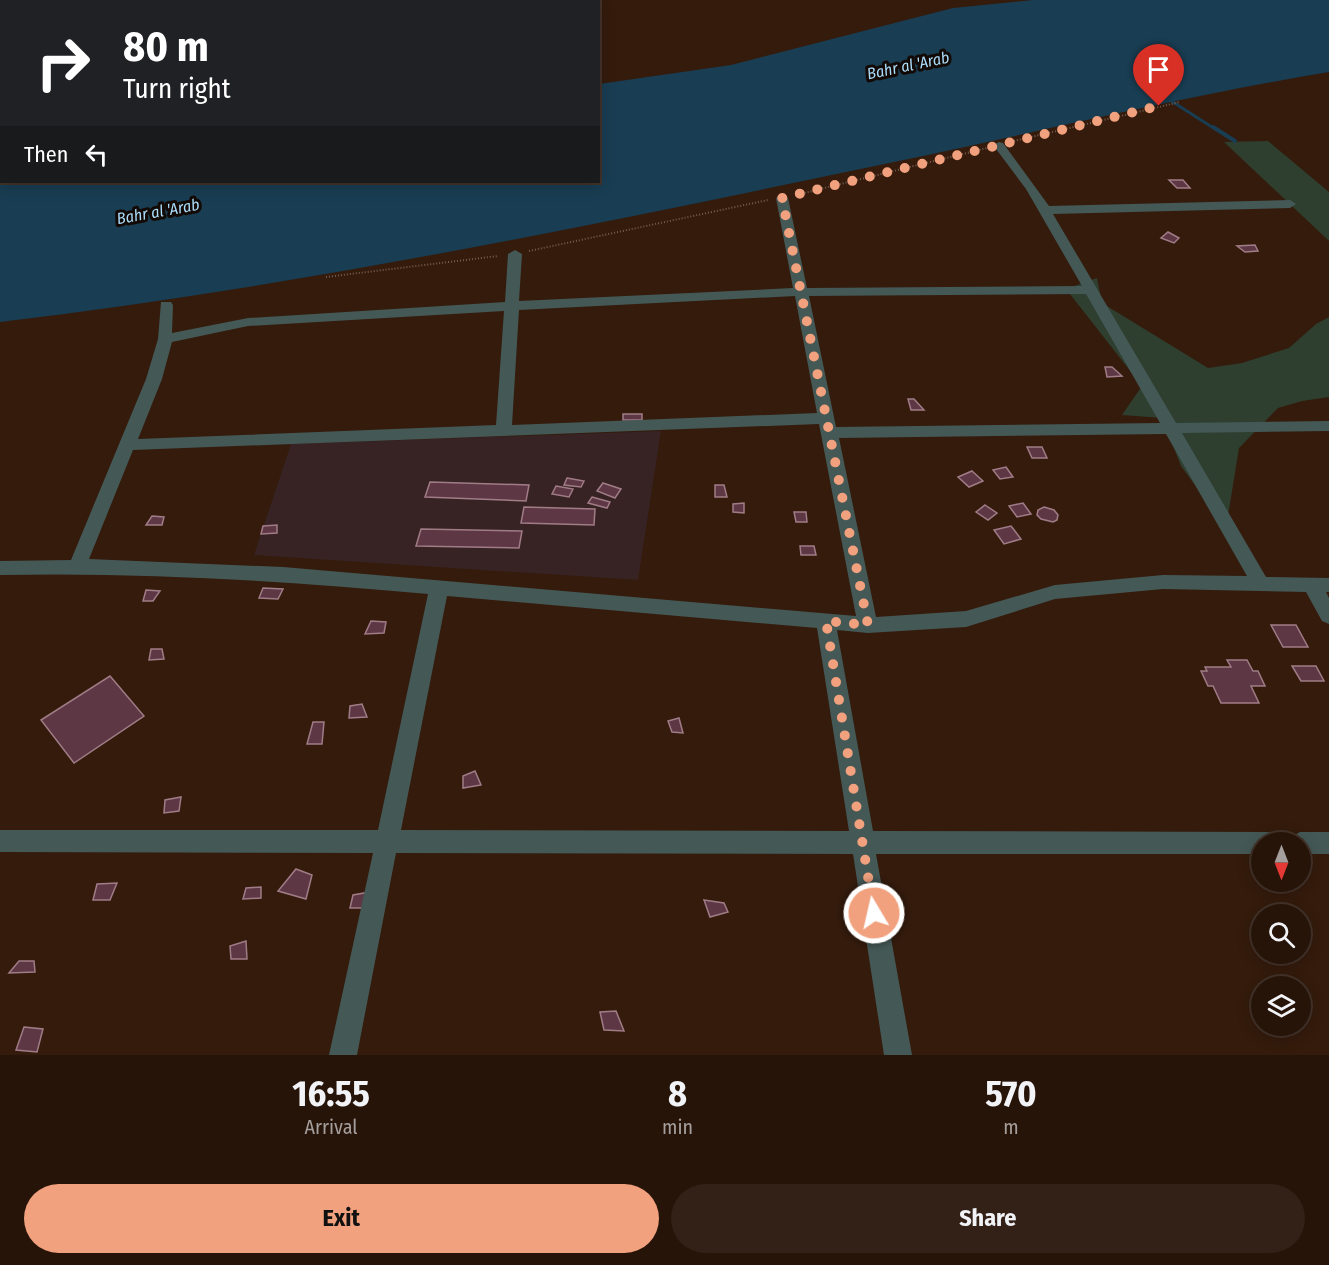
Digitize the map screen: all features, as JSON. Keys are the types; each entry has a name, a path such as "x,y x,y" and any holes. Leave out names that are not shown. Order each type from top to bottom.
{"street":[{"path":"999,145 1032,188 1261,584"},
{"path":"782,198 868,625"},
{"path":"1044,210 1290,204"},
{"path":"504,430 515,254"},
{"path":"165,339 248,322 512,306 801,292 1089,290"},
{"path":"76,567 154,379 165,339 166,305"},
{"path":"127,445 504,430 828,425 1329,426"},
{"path":"0,568 76,567 284,574 868,625 966,619 1056,592 1163,582 1320,585 1329,616"},
{"path":"343,1055 439,588"},
{"path":"826,621 898,1055"},
{"path":"0,841 1251,843"},
{"path":"1311,843 1329,843"}],"path":[{"path":"326,277 515,254 782,198 1180,102"}],"shaded area":[{"path":"661,431 638,580 254,555 291,444"}],"green space":[{"path":"1268,141 1329,192 1329,241 1224,142"},
{"path":"1097,278 1102,303 1208,368 1242,363 1289,348 1316,324 1329,317 1329,397 1278,408 1239,448 1226,528 1181,466 1162,418 1122,415 1142,386 1066,289"}],"water":[{"name":"Bahr al 'Arab","path":"1033,0 1329,0 1329,72 1176,101 808,180 463,249 232,289 0,322 0,183 600,183 600,84 731,65 953,8"}],"building":[{"path":"1169,180 1183,180 1190,188 1177,188"},
{"path":"1168,232 1179,238 1174,243 1161,238"},
{"path":"1255,245 1258,251 1245,252 1237,246"},
{"path":"1105,367 1112,367 1122,376 1107,377"},
{"path":"908,399 914,399 924,410 911,410"},
{"path":"623,414 642,414 642,420 623,420"},
{"path":"1027,447 1042,447 1047,458 1032,458"},
{"path":"1006,467 1013,477 1000,479 993,470"},
{"path":"972,471 983,481 969,487 958,477"},
{"path":"567,478 584,481 581,487 564,485"},
{"path":"430,482 529,485 526,501 425,497"},
{"path":"603,483 621,489 615,498 597,491"},
{"path":"715,485 724,485 727,497 715,497"},
{"path":"556,486 573,489 569,497 552,494"},
{"path":"592,497 610,502 607,508 588,503"},
{"path":"744,503 744,513 733,512 733,504"},
{"path":"1023,503 1031,514 1017,517 1009,506"},
{"path":"985,505 997,513 988,520 976,512"},
{"path":"524,507 595,509 594,525 521,523"},
{"path":"1044,507 1054,510 1058,515 1057,520 1053,522 1041,519 1037,515 1038,510"},
{"path":"794,512 806,512 807,522 796,522"},
{"path":"152,516 164,517 162,525 146,525"},
{"path":"277,525 277,533 261,534 263,526"},
{"path":"1011,526 1021,539 1004,544 994,530"},
{"path":"421,529 522,531 519,548 416,546"},
{"path":"800,546 814,546 816,555 801,555"},
{"path":"263,588 283,589 278,599 259,598"},
{"path":"146,590 160,591 153,601 143,601"},
{"path":"371,621 386,622 384,633 365,634"},
{"path":"1271,625 1296,625 1308,647 1283,647"},
{"path":"151,649 162,649 164,659 149,660"},
{"path":"1227,660 1247,660 1253,671 1258,671 1265,686 1251,686 1259,703 1221,703 1213,686 1208,686 1201,671 1207,671 1205,667 1231,667"},
{"path":"1292,666 1316,666 1324,681 1301,681"},
{"path":"110,676 144,716 74,763 41,720"},
{"path":"362,704 367,717 349,718 350,706"},
{"path":"679,718 683,733 672,732 668,721"},
{"path":"313,722 324,722 322,744 307,744"},
{"path":"475,771 481,785 463,788 463,776"},
{"path":"181,797 179,811 164,813 165,800"},
{"path":"296,869 312,875 306,899 278,891"},
{"path":"117,883 110,900 93,900 97,884"},
{"path":"261,887 261,898 243,899 246,888"},
{"path":"370,892 368,908 350,908 353,895"},
{"path":"704,900 724,903 728,912 710,917"},
{"path":"246,941 247,959 231,959 230,946"},
{"path":"19,961 34,961 35,972 9,973"},
{"path":"616,1011 624,1031 604,1030 600,1012"},
{"path":"24,1027 43,1029 37,1052 16,1050"}],"waterway":[{"path":"1165,97 1215,129"},
{"path":"1213,127 1235,141"}],"route":[{"path":"874,913 826,621 868,625 782,198 1159,106"}]}
